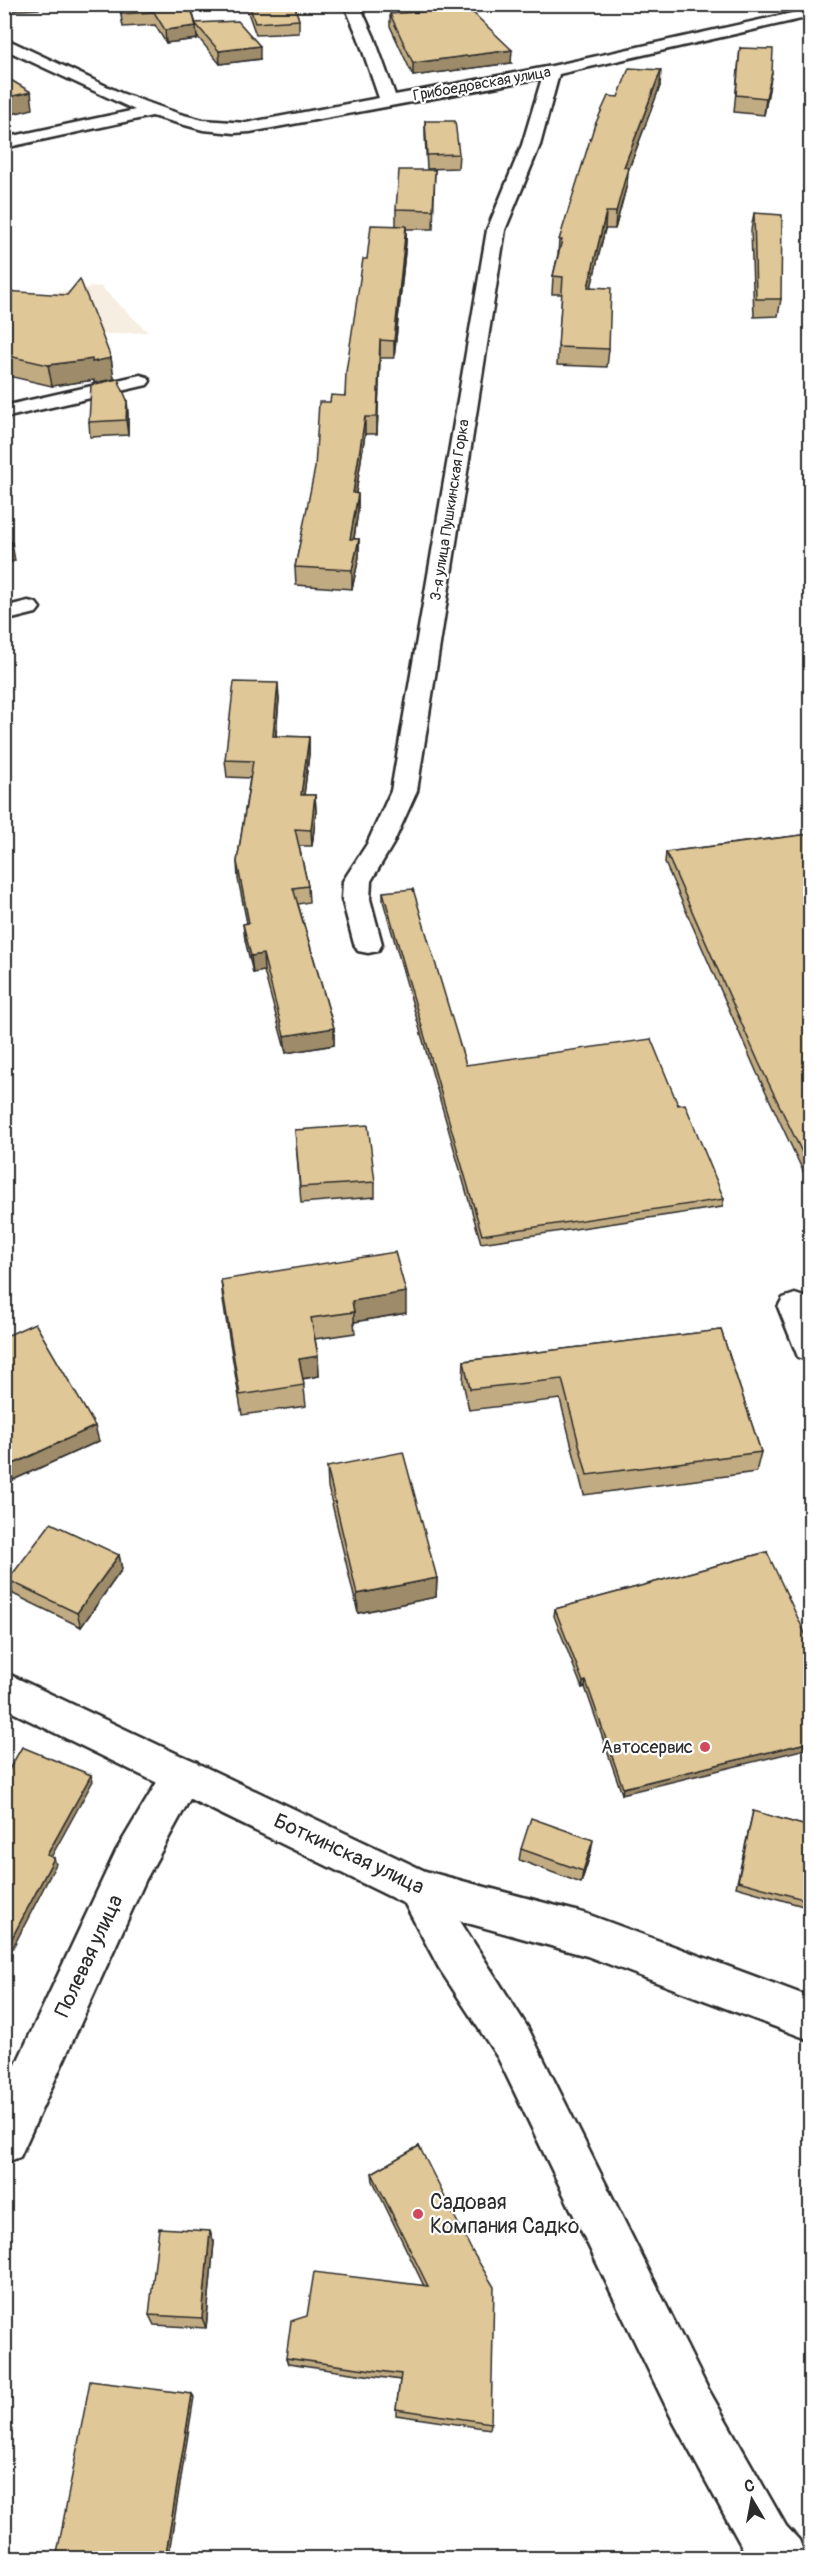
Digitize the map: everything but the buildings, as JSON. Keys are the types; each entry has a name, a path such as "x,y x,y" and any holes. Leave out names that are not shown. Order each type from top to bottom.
{"street":[{"path":"351,4 366,37 388,100"},
{"name":"Грибоедовская улица","path":"4,43 153,111 208,126 232,129 552,72 810,13"},
{"name":"3-я улица Пушкинская Горка","path":"368,944 356,899 357,881 380,844 404,791 496,230 531,145 552,72"},
{"path":"4,143 153,111"},
{"path":"4,412 140,381"},
{"path":"4,614 28,608"},
{"path":"795,1307 810,1347"},
{"name":"Боткинская улица","path":"4,1689 420,1890 587,1935 810,2018"},
{"name":"Полевая улица","path":"4,2141 131,1865 183,1775"},
{"path":"420,1890 454,1953 513,2043 690,2404 768,2544 781,2559"}],"shaded area":[{"path":"100,286 148,332 42,338 4,300"}],"place":[{"name":"Автосервис","path":"705,1747"},
{"name":"Садовая Компания Садко","path":"418,2214"}]}
